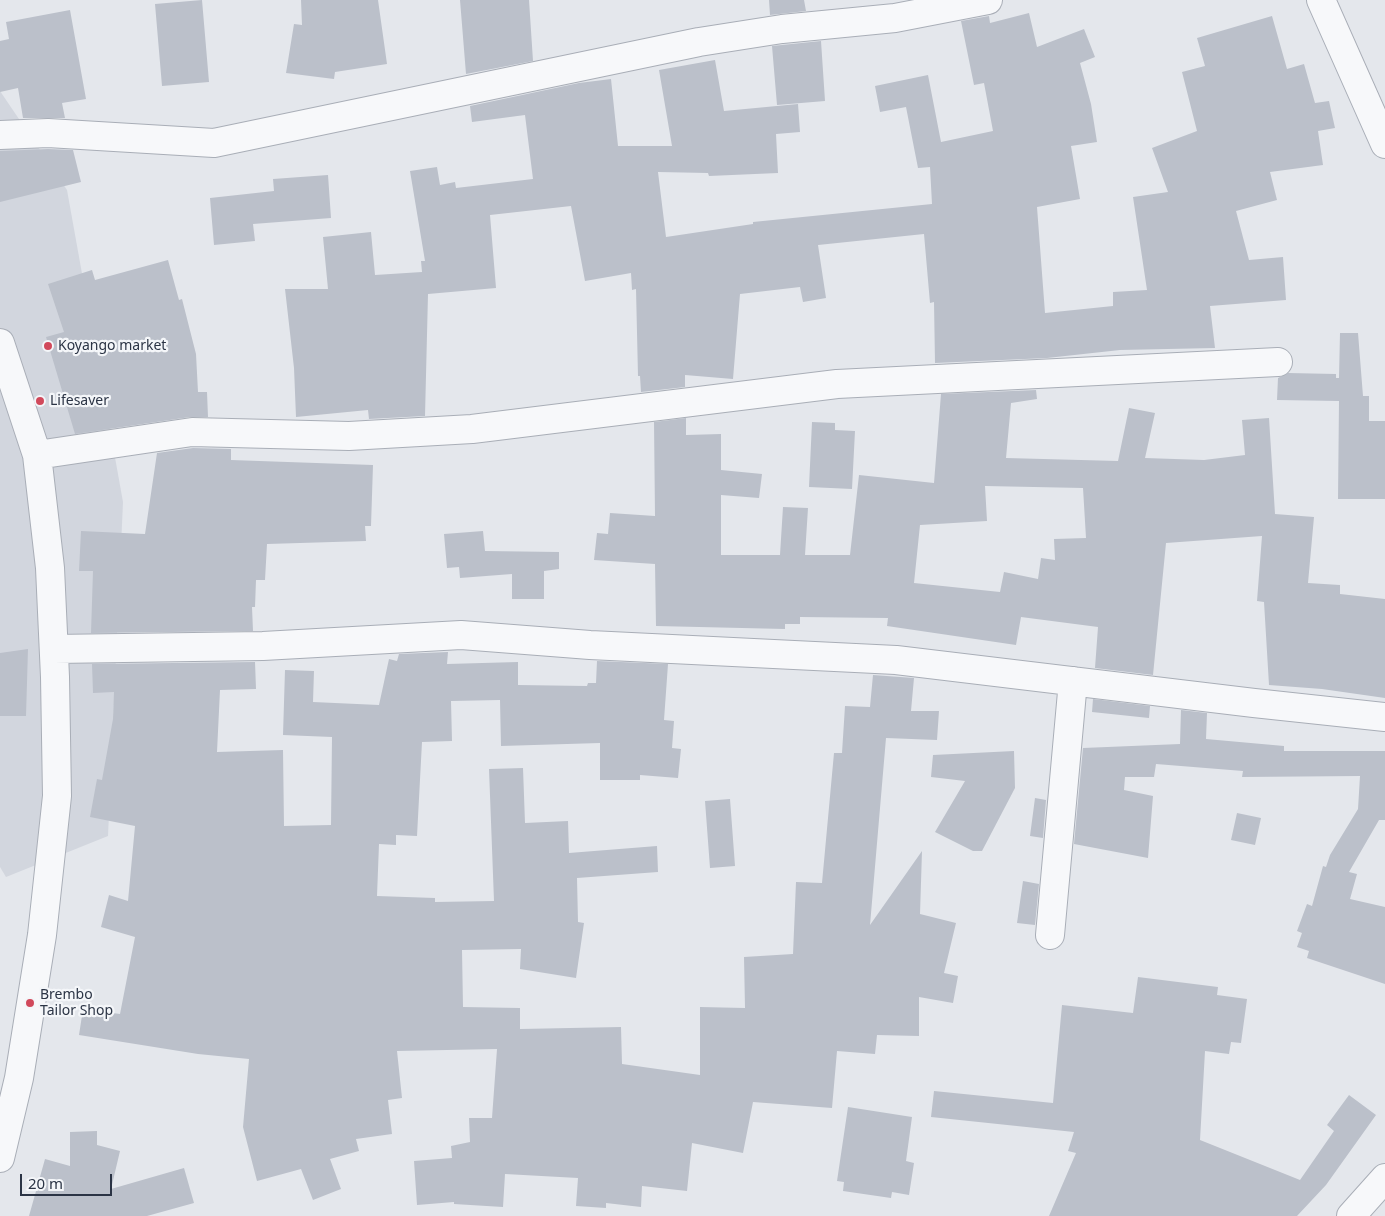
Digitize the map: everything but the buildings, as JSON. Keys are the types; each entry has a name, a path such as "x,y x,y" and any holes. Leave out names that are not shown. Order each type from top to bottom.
{"street":[{"path":"0,136 48,134 214,143 699,42 782,29 895,18 988,0"},
{"path":"1321,0 1385,144"},
{"path":"0,343 37,455 50,568 54,649 57,796 42,935 19,1078 0,1158"},
{"path":"37,455 192,432 349,436 472,429 837,384 1278,362"},
{"path":"54,649 263,646 462,635 590,645 896,660 1385,717"},
{"path":"1050,935 1073,680"},
{"path":"1351,1216 1385,1178"}],"shaded area":[{"name":"Koyango market","path":"0,91 67,190 123,502 108,836 6,877 0,867"}],"place":[{"name":"Koyango market","path":"48,346"},
{"name":"Lifesaver","path":"40,401"},
{"name":"Brembo Tailor Shop","path":"30,1003"}]}
